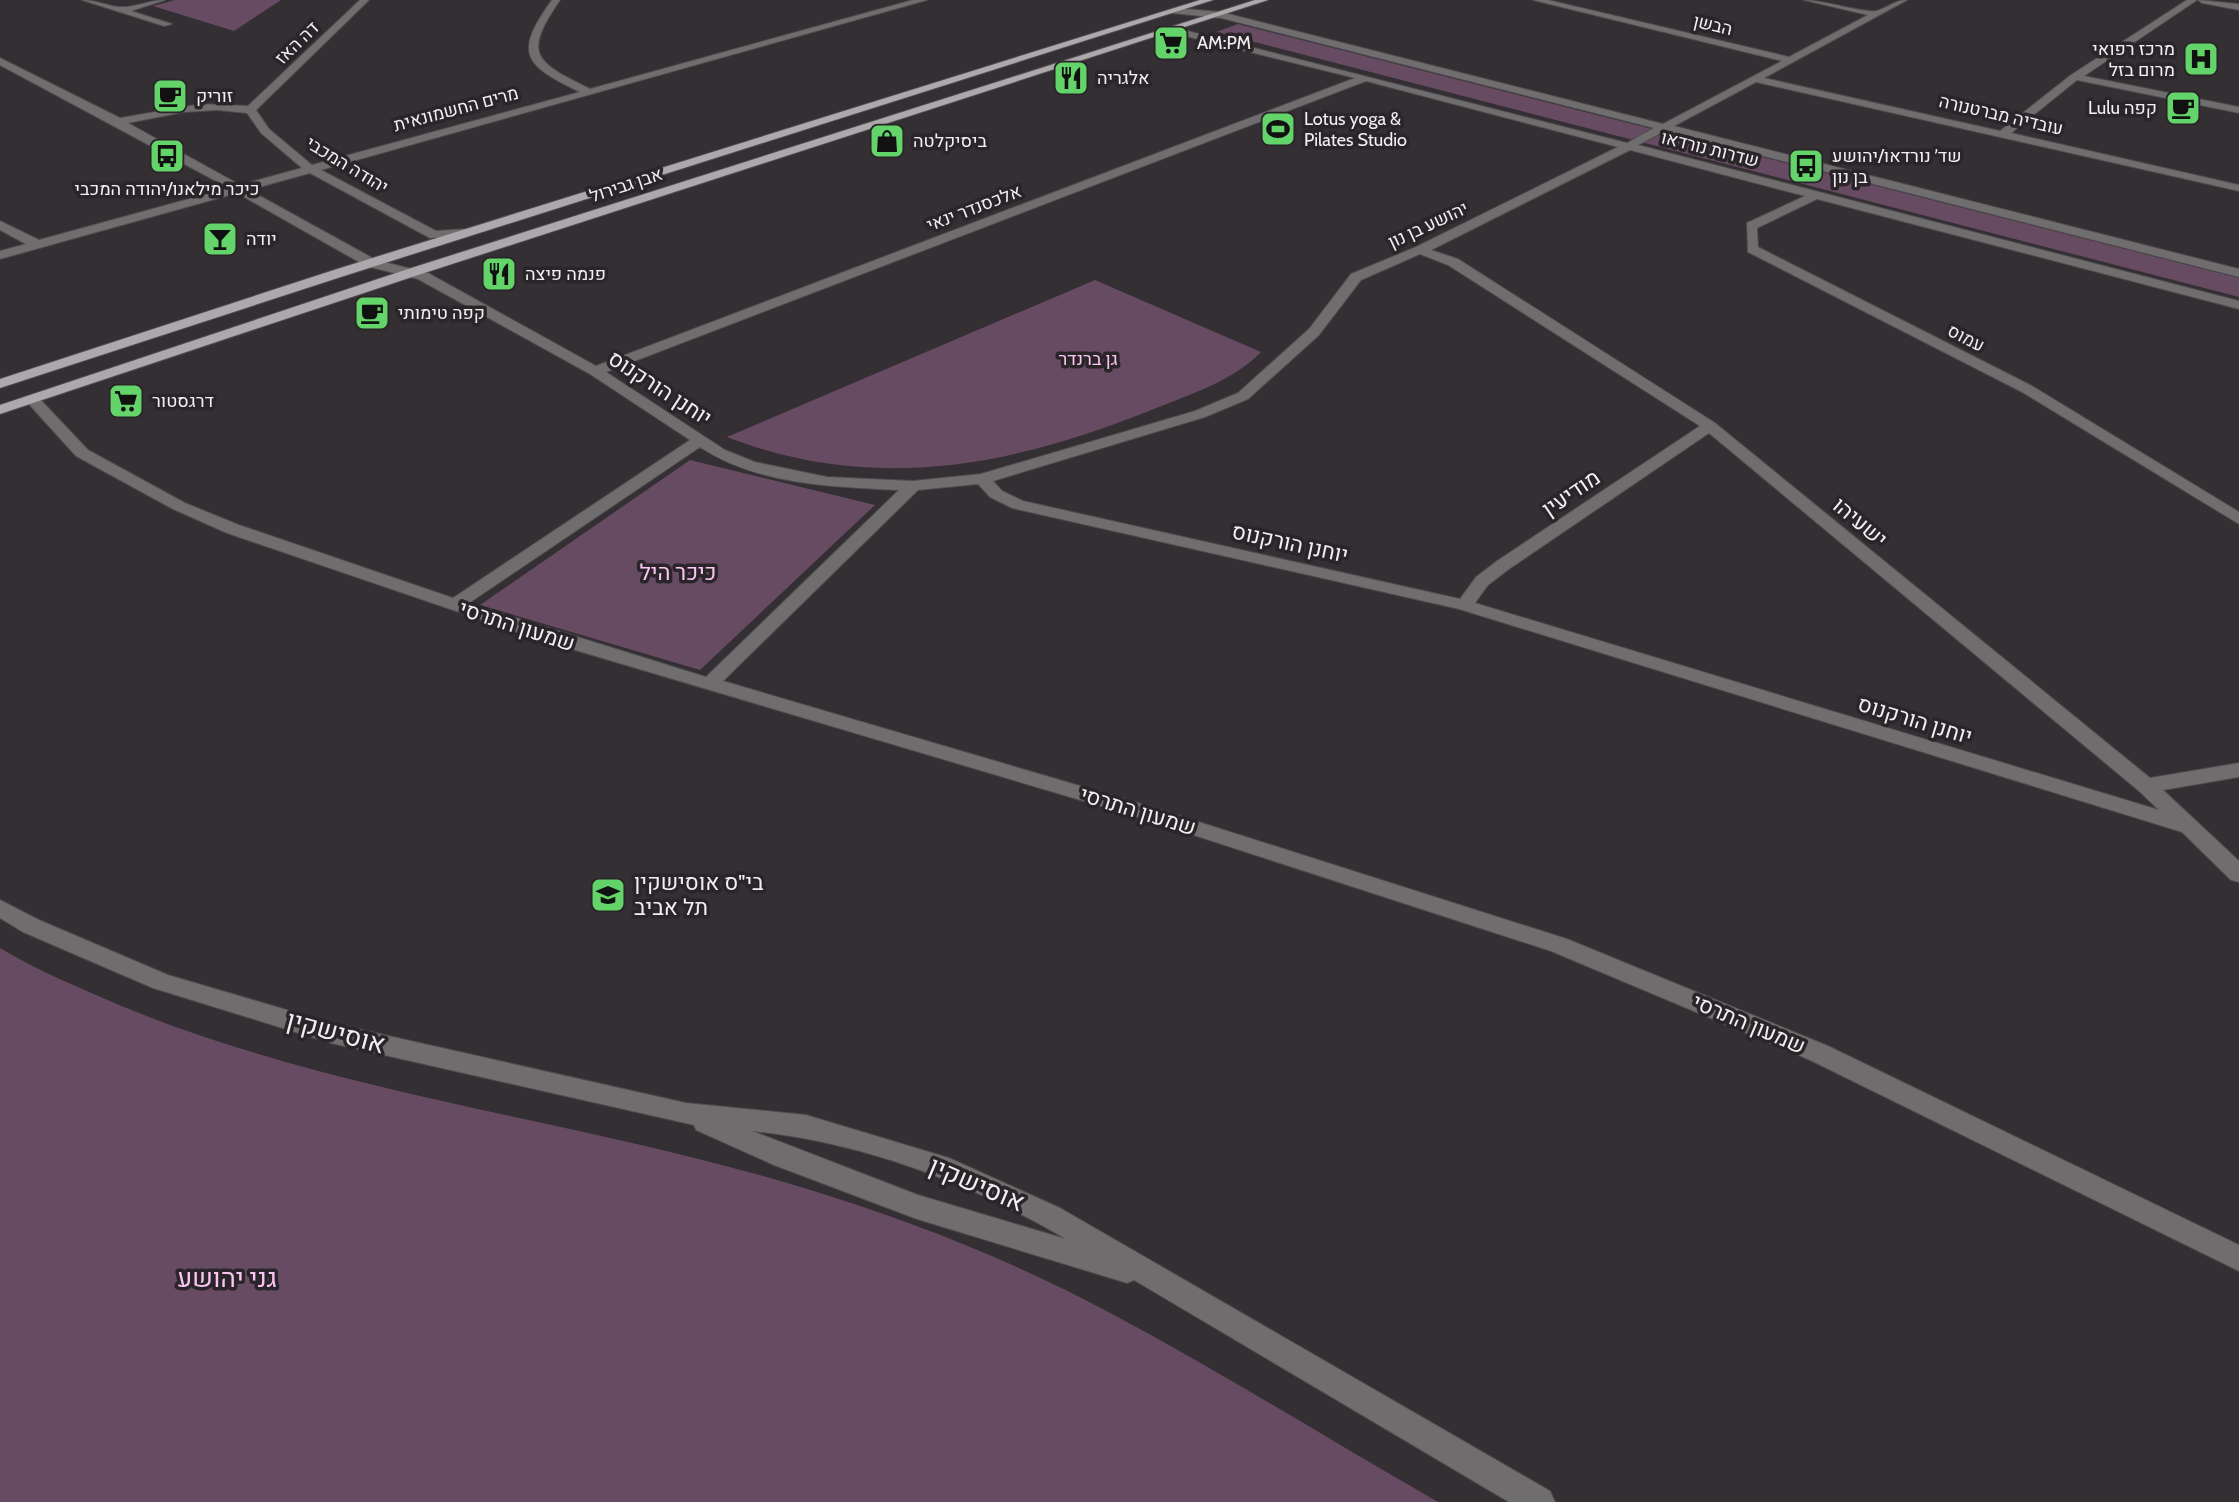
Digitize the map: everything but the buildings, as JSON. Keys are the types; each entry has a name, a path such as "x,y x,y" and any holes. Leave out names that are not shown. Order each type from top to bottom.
{"main road":[{"name":"אבן גבירול","path":"0,384 371,263 1209,0"},
{"name":"אבן גבירול","path":"0,410 410,273 1264,0"}],"street":[{"path":"86,0 167,24"},
{"path":"123,10 161,0"},
{"name":"דה האז","path":"250,110 365,0"},
{"path":"556,0 535,27 530,47 538,63 555,76 589,92"},
{"name":"מרים החשמונאית","path":"0,255 923,0"},
{"name":"הבשן","path":"1537,0 1787,59"},
{"path":"1808,0 1875,14"},
{"name":"יהושע בן נון","path":"982,479 1200,414 1243,396 1314,332 1356,277 1420,250 1625,147 1903,0"},
{"path":"2003,134 2075,77 2193,0"},
{"path":"2202,0 2239,7"},
{"name":"שדרות נורדאו","path":"1174,11 1221,15 2239,273"},
{"name":"שדרות נורדאו","path":"1172,30 2239,305"},
{"path":"0,61 119,122 371,263 410,273"},
{"path":"0,72 17,68"},
{"path":"2075,77 2239,110"},
{"name":"אלכסנדר ינאי","path":"595,371 1365,78"},
{"name":"עובדיה מברטנורה","path":"1755,79 2239,188"},
{"path":"119,122 166,111 213,106 250,110"},
{"name":"יהודה המכבי","path":"250,110 265,131 309,168 434,235 474,232"},
{"name":"עמוס","path":"1816,195 1751,226 1752,249 2027,389 2239,519"},
{"path":"0,225 38,245"},
{"name":"ישעיהו","path":"1420,250 1453,262 1710,426 2146,786 2239,874"},
{"name":"יוחנן הורקנוס","path":"410,273 423,276 595,371 699,441 751,466 788,476 874,486 913,486 982,479 996,494 1018,505 1464,605 2193,828"},
{"name":"שמעון התרסי","path":"32,399 82,453 179,506 233,529 453,606 708,685 1148,813 1559,945 1819,1053 2239,1259"},
{"name":"מודיעין","path":"1464,605 1482,581 1503,565 1710,426"},
{"path":"453,606 699,441"},
{"path":"708,685 913,486"},
{"path":"2146,786 2239,770"},
{"name":"אוסישקין","path":"0,908 31,926 175,987 331,1033 686,1114 806,1126 940,1166 1050,1216 1539,1502"},
{"name":"אוסישקין","path":"686,1114 783,1157 917,1207 1159,1280"}],"green space":[{"path":"175,0 281,0 234,31 153,6"},
{"path":"1238,24 2239,278 2239,297 1216,32"},
{"name":"גן ברנדר","path":"1095,280 1261,352 1225,379 1182,398 1101,429 995,458 942,466 889,468 835,465 781,454 727,437"},
{"name":"כיכר היל","path":"690,460 875,505 700,670 480,605"},
{"name":"גני יהושע","path":"0,948 119,1005 202,1036 287,1062 373,1085 719,1164 844,1200 923,1228 1039,1277 1114,1315 1438,1502 0,1502"}],"place":[{"name":"AM:PM","path":"1171,43"},
{"name":"מרכז רפואי מרום בזל","path":"2201,59"},
{"name":"אלגריה","path":"1071,78"},
{"name":"זוריק","path":"170,96"},
{"name":"Lulu קפה","path":"2183,108"},
{"name":"Lotus yoga & Pilates Studio","path":"1278,129"},
{"name":"ביסיקלטה","path":"887,141"},
{"name":"כיכר מילאנו/יהודה המכבי","path":"167,156"},
{"name":"שד׳ נורדאו/יהושע בן נון","path":"1806,166"},
{"name":"יודה","path":"220,239"},
{"name":"פנמה פיצה","path":"499,274"},
{"name":"קפה טימותי","path":"372,313"},
{"name":"דרגסטור","path":"126,401"},
{"name":"בי\"ס אוסישקין תל אביב","path":"608,895"}]}
